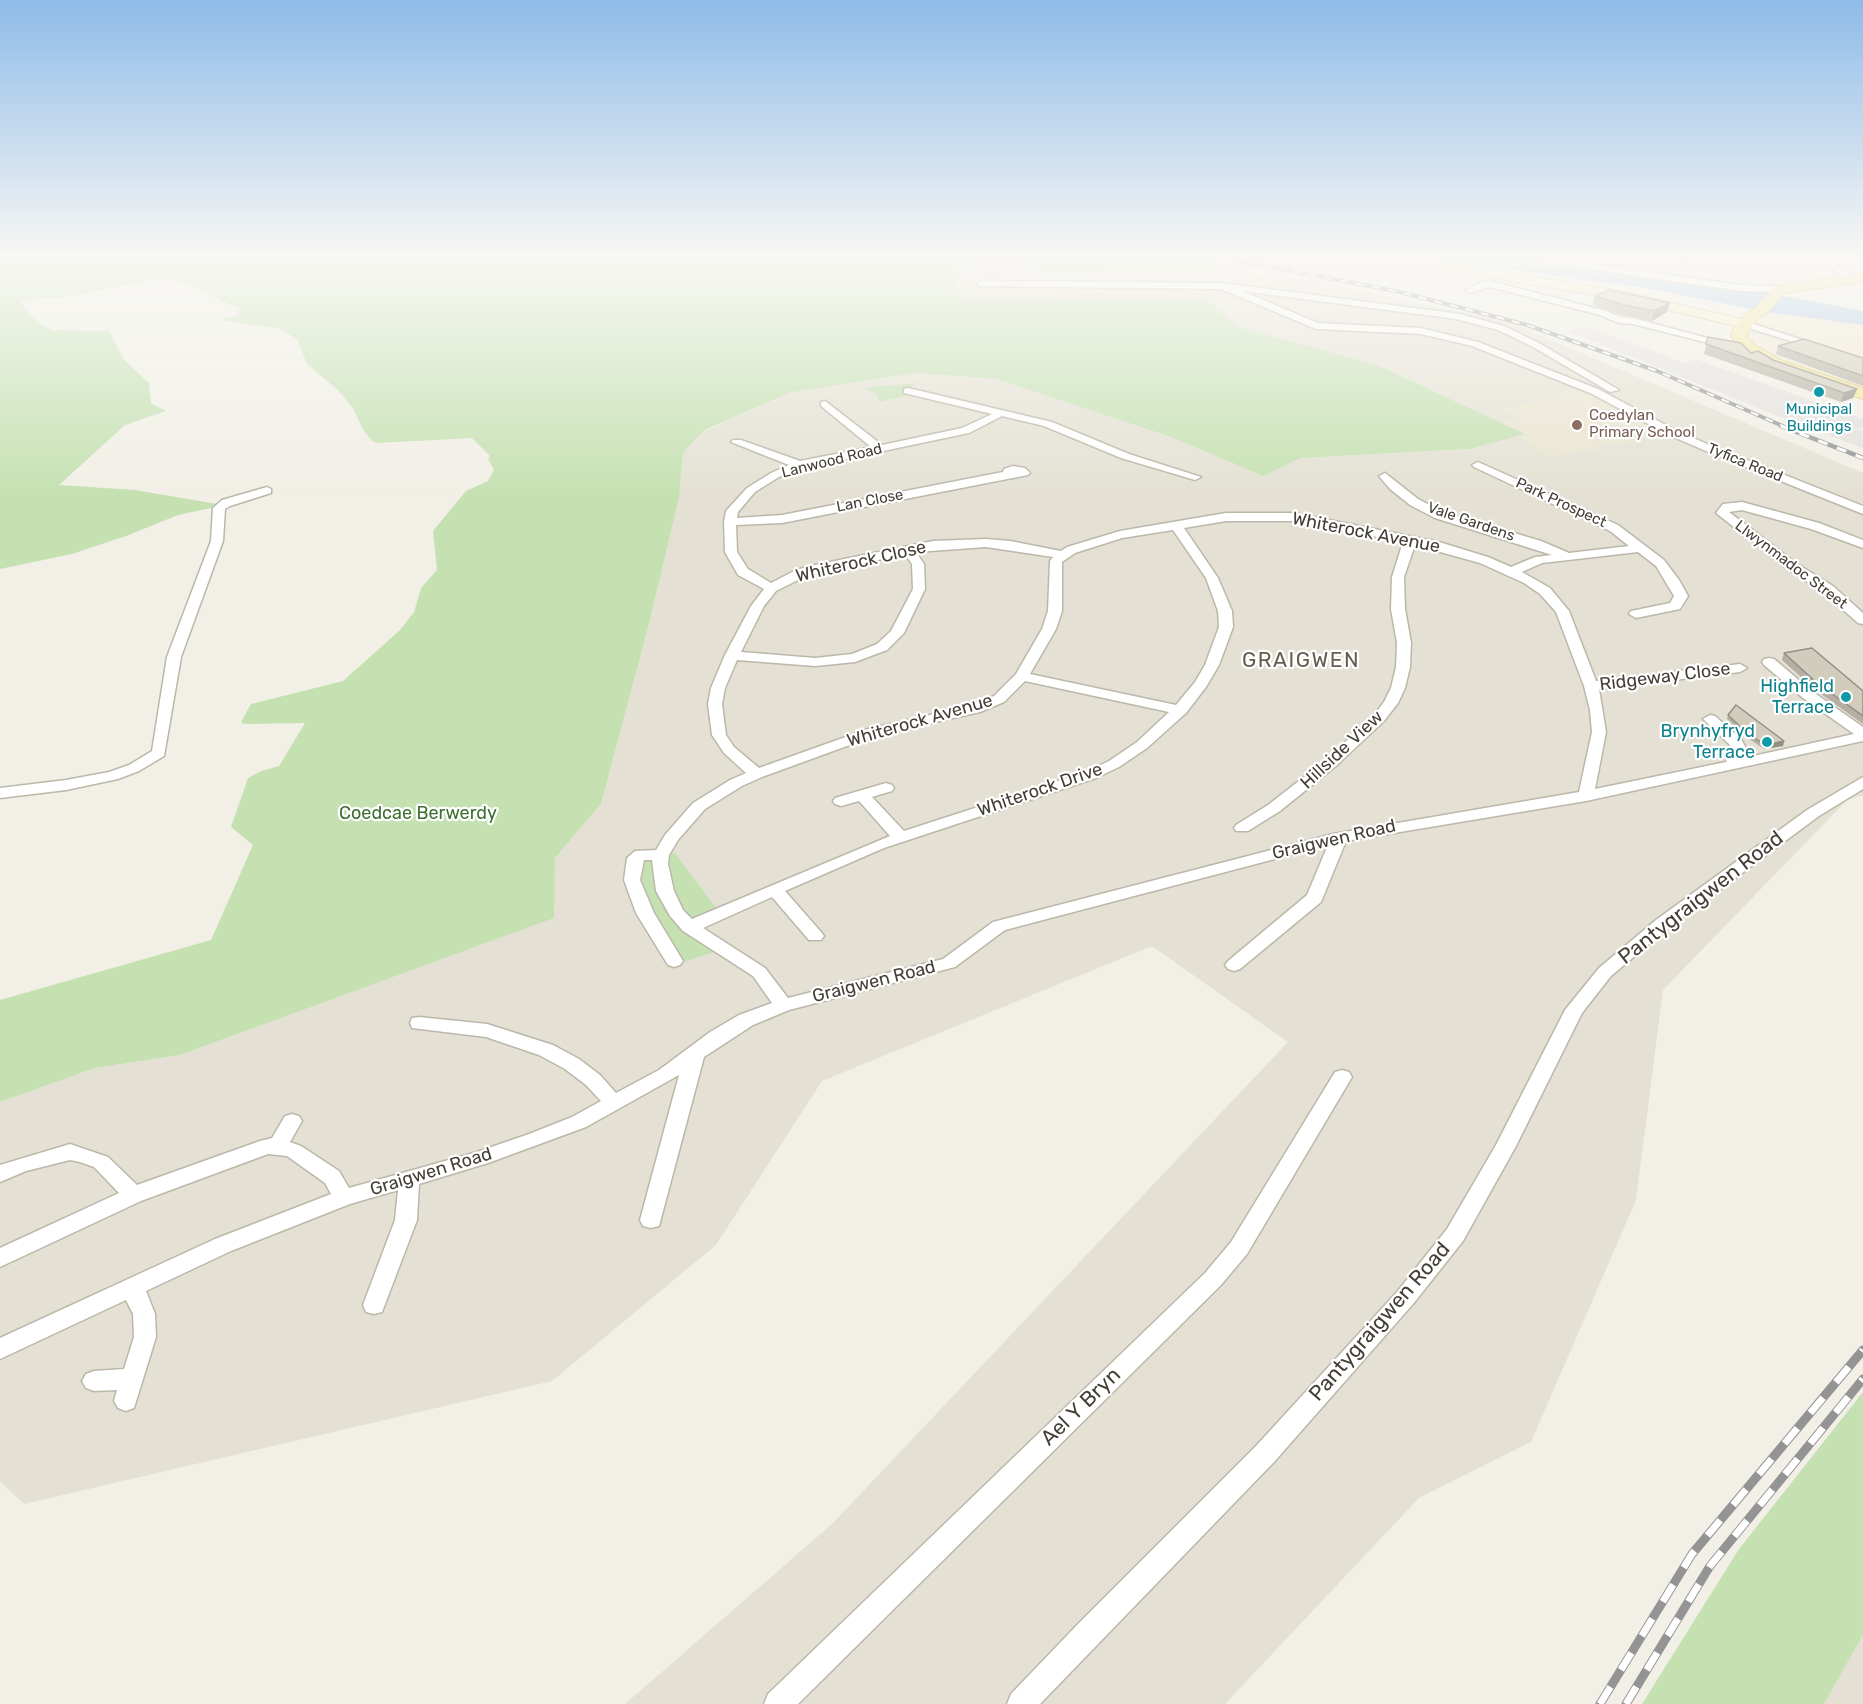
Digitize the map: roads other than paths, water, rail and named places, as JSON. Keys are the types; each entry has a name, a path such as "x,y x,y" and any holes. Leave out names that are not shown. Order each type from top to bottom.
{"main road":[{"path":"1730,336 1735,341 1783,367 1863,394"},
{"path":"1739,336 1747,347"}],"street":[{"name":"Tyfica Road","path":"1439,336 1462,340 1593,391 1673,433 1863,510"},
{"path":"1514,336 1536,345 1628,398 1631,403 1626,407"},
{"path":"1687,336 1718,344 1747,347"},
{"path":"1782,336 1828,350"},
{"path":"908,391 1001,412 1066,430 1125,456 1195,477"},
{"path":"825,404 879,448"},
{"name":"Lanwood Road","path":"730,522 732,511 751,490 775,475 799,465 965,431 979,426 1001,412"},
{"path":"737,442 799,465"},
{"name":"Park Prospect","path":"1478,465 1614,528 1660,563 1673,580 1681,596 1675,606 1666,610 1636,614"},
{"name":"Lan Close","path":"730,522 782,519 1009,474"},
{"name":"Vale Gardens","path":"1385,476 1394,487 1414,502 1440,515 1537,544 1564,555"},
{"path":"0,793 66,785 113,776 134,768 159,753 174,657 216,541 219,508 226,503 267,491"},
{"name":"Llwynmadoc Street","path":"1862,547 1815,526 1742,506 1727,507 1722,513 1794,567 1828,589 1863,620"},
{"name":"Whiterock Avenue","path":"661,855 671,838 699,806 736,783 873,732 988,704 1007,693 1022,676 1049,629 1055,611 1056,561 1061,555 1120,535 1226,517 1268,516 1315,520 1410,540 1465,554 1507,568 1545,591 1562,611 1591,686 1597,710 1599,732 1586,796"},
{"path":"730,522 729,537 736,562 753,579 771,588"},
{"name":"Whiterock Drive","path":"689,927 900,837 1091,775 1114,764 1142,746 1181,710 1212,665 1226,627 1225,611 1212,578 1175,524"},
{"name":"Hillside View","path":"1242,828 1274,808 1325,768 1362,735 1390,703 1398,688 1403,667 1404,644 1398,609 1398,577 1410,540"},
{"name":"Whiterock Close","path":"757,774 729,750 719,735 715,720 718,688 732,655 758,606 771,588 801,573 908,549 962,543 986,543 1010,545 1061,555"},
{"name":"Park Prospect","path":"1507,568 1564,555 1640,548"},
{"path":"732,655 815,662 855,658 882,647 897,633 919,589 918,564 908,549"},
{"path":"1769,662 1808,695 1863,735"},
{"name":"Ridgeway Close","path":"1591,686 1740,668"},
{"path":"1022,676 1181,710"},
{"path":"1710,718 1736,742 1739,750 1731,765"},
{"name":"Graigwen Road","path":"0,1349 223,1245 344,1198 536,1139 579,1122 666,1075 717,1036 746,1020 784,1005 949,963 999,926 1339,837 1586,796 1863,735"},
{"name":"Pantygraigwen Road","path":"1021,1704 1264,1454 1405,1298 1455,1235 1506,1146 1574,1010 1605,972 1671,917 1813,813 1863,782"},
{"path":"841,801 886,788"},
{"path":"862,795 900,837"},
{"path":"1234,965 1315,898 1339,837"},
{"path":"674,961 645,913 632,880 635,858 640,855 661,855 660,864 665,891 676,912 689,927 759,972 784,1005"},
{"path":"774,889 815,936"},
{"path":"419,1023 487,1031 546,1050 572,1064 614,1103"},
{"path":"651,1220 695,1053"},
{"name":"Ael Y Bryn","path":"778,1704 1213,1279 1239,1248 1342,1077"},
{"path":"278,1146 292,1121"},
{"path":"0,1258 134,1195 248,1151 267,1146 278,1146 294,1151 317,1166 332,1177 344,1198"},
{"path":"0,1174 21,1165 70,1152 101,1162 134,1195"},
{"path":"374,1305 406,1220 409,1197 408,1179"},
{"path":"94,1381 129,1390 145,1337 144,1314 138,1298 128,1288"}],"railway":[{"path":"1557,336 1657,371 1785,427"},
{"path":"1781,426 1863,458"},
{"path":"1600,1704 1692,1554 1863,1350"},
{"path":"1626,1704 1710,1566 1863,1379"}],"place":[{"name":"Municipal Buildings","path":"1819,392"},
{"name":"Coedylan Primary School","path":"1577,425"},
{"name":"Highfield Terrace","path":"1846,697"},
{"name":"Brynhyfryd Terrace","path":"1767,742"}],"district":[{"name":"GRAIGWEN","path":"1301,661"}],"park label":[{"name":"Coedcae Berwerdy","path":"418,814"}]}
